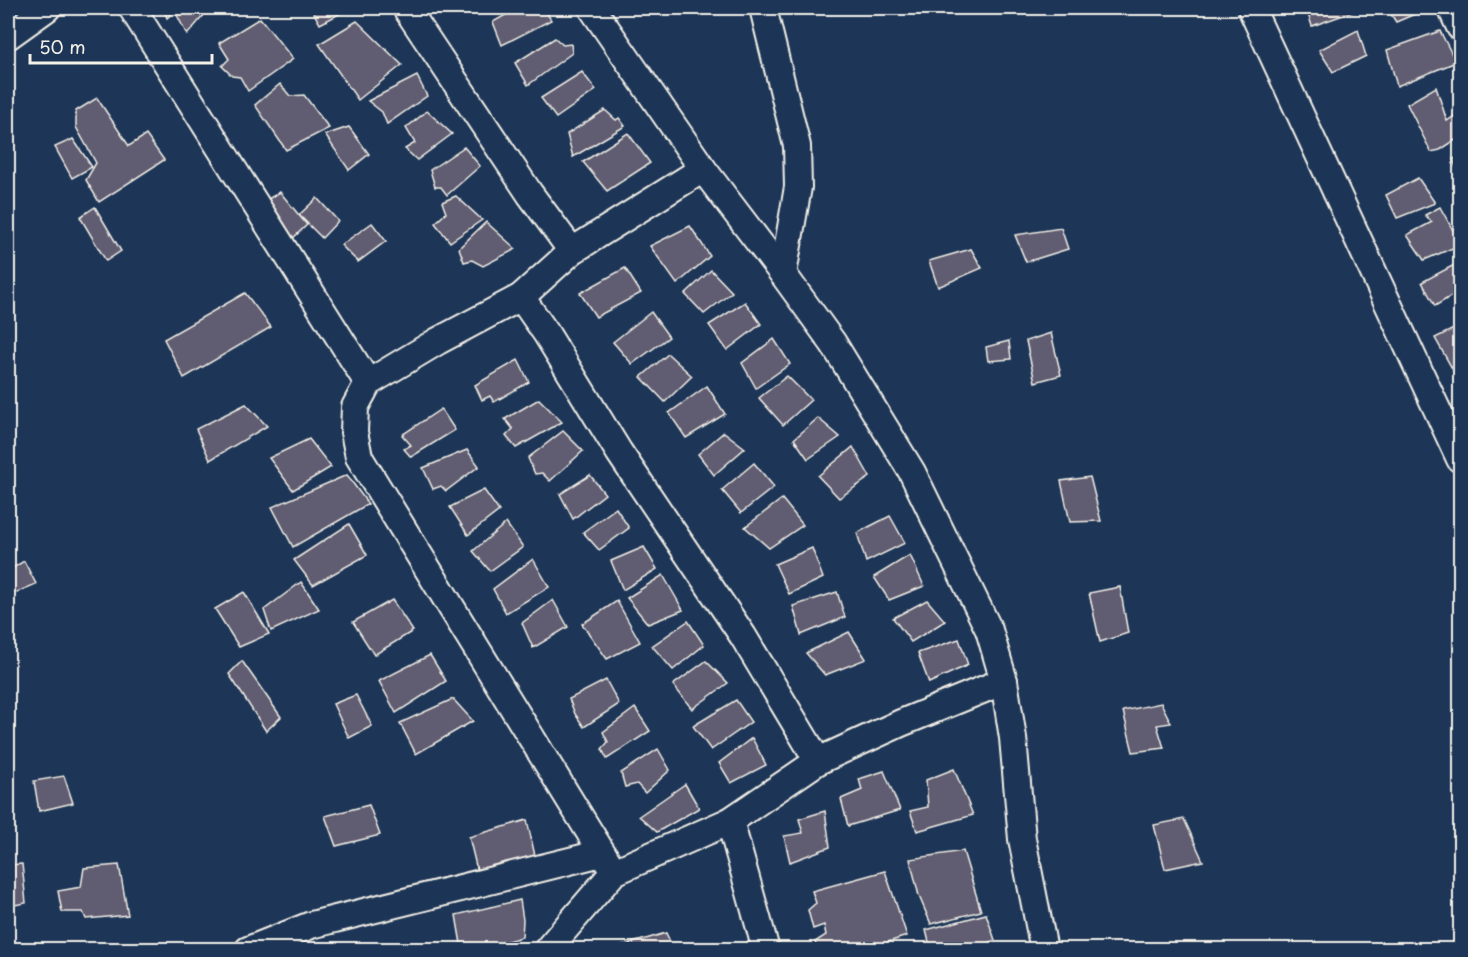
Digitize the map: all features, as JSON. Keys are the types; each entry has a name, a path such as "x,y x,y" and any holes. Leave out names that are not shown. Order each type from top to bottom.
{"street":[{"path":"8,36 47,8"},
{"path":"132,8 369,383"},
{"path":"406,8 530,194 572,251"},
{"path":"592,8 703,170 833,343 912,472 989,630 1004,681 1014,738 1022,839 1044,950"},
{"path":"763,8 797,146 798,186 783,274"},
{"path":"1251,8 1461,459"},
{"path":"1451,8 1461,27"},
{"path":"608,863 359,457 354,432 355,407 369,383 438,341 521,297 572,251 703,170"},
{"path":"521,297 546,333 619,452 743,636 818,761"},
{"path":"248,950 268,945 312,925 608,863 730,821 818,761 901,723 1004,681"},
{"path":"730,821 766,950"},
{"path":"547,950 608,863"}],"building":[{"path":"163,8 210,8 187,35 175,11 167,18"},
{"path":"311,8 346,8 347,10 320,24"},
{"path":"518,8 544,8 551,20 502,45 493,22"},
{"path":"1306,8 1352,8 1355,11 1312,26"},
{"path":"1387,8 1429,8 1396,22"},
{"path":"260,18 293,59 248,91 240,77 232,76 222,66 229,59 219,43"},
{"path":"357,21 402,65 358,100 319,44"},
{"path":"1358,30 1366,56 1333,72 1319,50"},
{"path":"1440,31 1456,62 1397,86 1387,50"},
{"path":"555,38 563,45 571,44 572,53 528,85 515,63"},
{"path":"582,72 596,90 556,118 541,98"},
{"path":"417,76 427,96 387,124 382,112 368,101"},
{"path":"280,84 290,96 304,95 329,128 286,150 255,105"},
{"path":"1436,87 1447,121 1460,112 1460,137 1440,150 1431,152 1407,104"},
{"path":"97,98 129,146 146,135 164,160 99,202 86,180 96,163 76,127 76,111"},
{"path":"605,110 616,120 619,118 625,126 573,157 567,134"},
{"path":"427,111 452,134 417,160 405,149 415,143 406,128"},
{"path":"349,127 369,154 349,170 325,135"},
{"path":"628,133 650,163 607,191 583,162"},
{"path":"73,139 92,167 72,178 55,147"},
{"path":"464,147 480,166 447,195 441,187 435,187 430,170"},
{"path":"1460,157 1460,178 1453,159"},
{"path":"1418,178 1435,203 1397,218 1386,195"},
{"path":"280,192 307,225 293,238 268,199"},
{"path":"456,196 482,220 450,242 435,223 446,213 442,202"},
{"path":"317,198 338,221 322,238 299,215"},
{"path":"95,207 121,251 106,261 80,217"},
{"path":"1440,207 1460,245 1424,260 1407,235 1432,222 1425,215"},
{"path":"486,222 516,249 483,266 472,260 464,262 459,248"},
{"path":"372,223 386,241 358,262 341,245"},
{"path":"690,226 710,256 677,284 650,246"},
{"path":"1061,228 1068,249 1026,262 1015,235"},
{"path":"971,249 982,268 938,287 929,261"},
{"path":"1458,263 1460,291 1435,306 1422,282"},
{"path":"625,268 641,293 596,317 580,293"},
{"path":"711,270 732,292 704,314 685,294"},
{"path":"245,293 271,327 184,378 164,339"},
{"path":"745,302 761,324 727,350 709,325"},
{"path":"651,312 669,337 632,364 613,342"},
{"path":"1460,326 1460,367 1453,370 1435,338"},
{"path":"1051,333 1061,375 1035,382 1026,341"},
{"path":"774,339 790,364 756,388 742,363"},
{"path":"1009,341 1011,359 988,361 986,347"},
{"path":"668,354 692,376 665,402 641,377"},
{"path":"518,360 529,382 494,402 490,396 482,400 475,385"},
{"path":"787,376 811,400 783,425 759,398"},
{"path":"707,386 725,414 686,438 669,413"},
{"path":"539,399 562,422 516,448 506,436 513,429 505,419"},
{"path":"246,404 267,426 210,460 196,429"},
{"path":"441,409 455,430 411,457 404,449 411,445 402,435"},
{"path":"818,418 840,437 808,459 794,439"},
{"path":"563,431 583,451 550,481 542,473 535,474 528,458"},
{"path":"724,432 745,448 714,475 698,454"},
{"path":"309,439 331,467 293,490 269,458"},
{"path":"853,447 870,477 839,498 818,476"},
{"path":"467,450 479,466 446,491 441,486 433,489 423,468"},
{"path":"754,463 774,487 741,513 722,490"},
{"path":"347,475 368,504 293,547 272,507"},
{"path":"590,475 605,494 573,519 560,494"},
{"path":"1090,477 1101,521 1070,522 1061,481"},
{"path":"484,490 499,511 468,535 450,507"},
{"path":"782,499 803,525 769,548 745,527"},
{"path":"616,508 629,528 599,550 583,532"},
{"path":"890,516 905,543 866,562 857,533"},
{"path":"506,523 523,547 490,571 473,551"},
{"path":"349,524 367,555 313,585 294,560"},
{"path":"644,547 657,569 623,590 611,561"},
{"path":"812,548 823,578 789,594 775,564"},
{"path":"910,555 924,586 889,600 874,577"},
{"path":"533,559 549,587 506,613 493,589"},
{"path":"24,561 36,584 8,596 8,571"},
{"path":"663,575 683,610 648,624 627,598"},
{"path":"301,582 319,609 271,631 264,610"},
{"path":"1120,587 1128,633 1100,642 1089,593"},
{"path":"244,592 269,634 239,647 215,609"},
{"path":"837,592 845,617 801,635 793,606"},
{"path":"392,600 413,631 374,655 353,622"},
{"path":"553,600 568,627 533,648 522,623"},
{"path":"927,600 945,621 911,642 893,618"},
{"path":"617,601 640,642 607,659 582,624"},
{"path":"688,621 704,645 673,670 652,646"},
{"path":"849,632 866,659 825,675 806,653"},
{"path":"959,639 968,665 929,683 918,653"},
{"path":"430,655 446,681 396,713 379,681"},
{"path":"242,661 281,717 266,731 229,674"},
{"path":"706,661 728,683 692,709 673,685"},
{"path":"606,680 619,704 584,727 569,699"},
{"path":"356,695 372,726 349,738 333,704"},
{"path":"453,699 473,721 416,754 400,723"},
{"path":"736,700 751,722 711,750 693,726"},
{"path":"1161,703 1171,723 1157,725 1164,748 1133,752 1123,711"},
{"path":"635,708 650,731 607,759 602,749 608,742 603,732"},
{"path":"752,738 766,765 731,783 719,763"},
{"path":"658,749 670,770 645,793 637,784 625,787 621,773"},
{"path":"954,769 973,815 917,831 910,811 928,807 926,780"},
{"path":"884,771 900,810 848,826 841,799 862,790 859,779"},
{"path":"64,776 73,803 39,811 34,781"},
{"path":"685,784 699,808 657,832 639,816"},
{"path":"369,805 380,835 336,846 325,816"},
{"path":"825,811 830,847 790,862 784,836 803,833 799,819"},
{"path":"1184,819 1203,861 1165,869 1154,825"},
{"path":"527,820 535,856 478,874 469,837"},
{"path":"963,851 981,911 931,924 919,896 910,859"},
{"path":"22,864 26,903 8,906 8,865"},
{"path":"119,865 128,915 86,919 83,912 62,912 58,891 81,887 84,868"},
{"path":"885,871 907,936 863,950 818,950 815,942 826,935 824,925 813,929 808,910 816,903 812,891"},
{"path":"520,900 523,920 522,937 475,950 462,950 456,915"},
{"path":"986,914 995,940 977,947 977,950 931,950 926,930"},
{"path":"666,933 674,950 620,950 619,947"}]}
